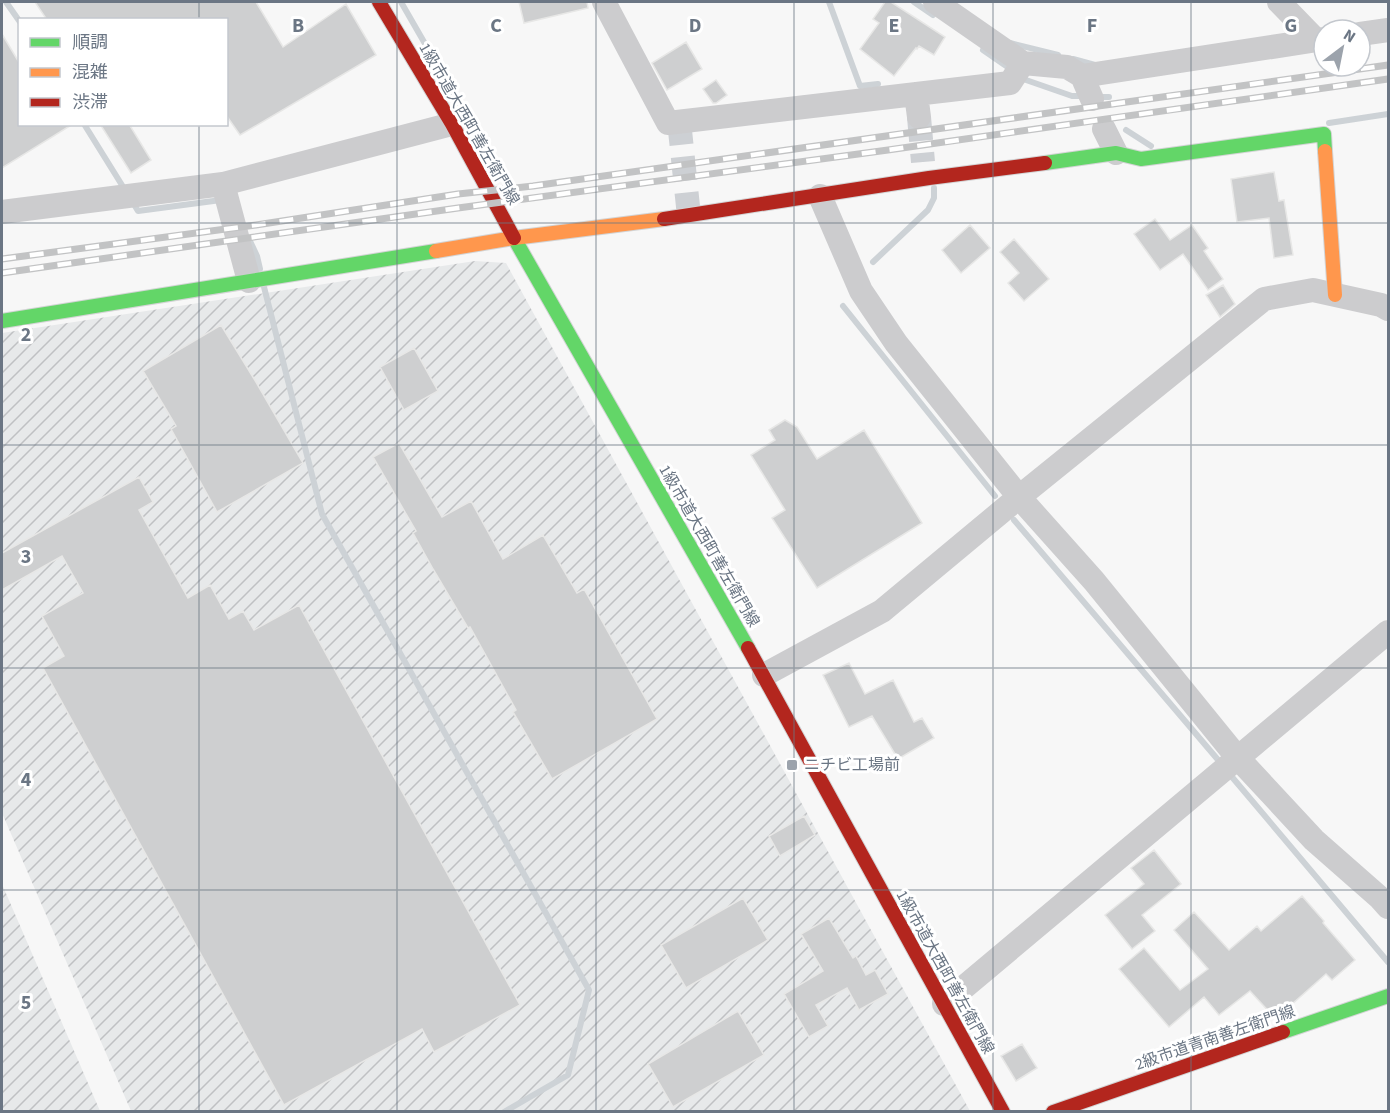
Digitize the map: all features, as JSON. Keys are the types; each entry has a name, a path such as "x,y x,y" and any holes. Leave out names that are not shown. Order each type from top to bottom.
{"street":[{"name":"1級市道大西町善左衛門線","path":"379,2 452,124 514,238 764,675 1003,1112"},
{"path":"604,2 668,123 918,106 1010,83 1023,63"},
{"path":"1279,2 1312,32"},
{"path":"950,6 1023,63 1067,67 1082,76 1092,99"},
{"path":"1372,32 1389,30"},
{"path":"1082,76 1312,40"},
{"path":"2,212 222,183 452,124"},
{"path":"1104,129 1116,153"},
{"path":"2,321 514,238 689,216 820,196 926,170 1116,153 1142,159 1324,134 1335,295"},
{"path":"222,183 249,281"},
{"path":"820,196 861,291 896,343 1019,496 1094,581 1237,757 1314,840 1389,907"},
{"path":"764,675 882,611 1019,496 1264,299 1313,290 1382,305 1389,309"},
{"path":"944,1004 1389,632"},
{"name":"2級市道青南善左衛門線","path":"1053,1112 1389,996"}],"shaded area":[{"path":"475,261 506,263 970,1111 131,1111 2,813 2,333"},
{"path":"2,884 100,1111 2,1111"}],"building":[{"path":"35,2 256,2 283,47 346,4 376,55 240,135 228,118 228,18 46,18"},
{"path":"519,2 587,2 588,8 524,23"},
{"path":"885,2 891,2 945,37 934,55 919,46 916,48 894,76 860,49 879,23 873,19"},
{"path":"2,34 18,61 18,126 70,126 2,168"},
{"path":"686,42 702,69 667,90 652,63"},
{"path":"716,80 727,95 713,103 703,89"},
{"path":"101,126 130,126 151,160 131,173"},
{"path":"1274,172 1279,201 1284,200 1293,255 1274,258 1269,218 1237,222 1231,179"},
{"path":"1155,219 1170,240 1192,225 1208,248 1204,251 1223,279 1208,290 1183,254 1160,270 1134,234"},
{"path":"970,225 990,248 961,273 942,250"},
{"path":"1014,239 1049,279 1024,301 1008,283 1019,273 1000,252"},
{"path":"1223,285 1235,304 1220,317 1206,295"},
{"path":"221,325 303,463 217,512 171,429 176,426 143,371"},
{"path":"414,348 438,391 404,410 380,367"},
{"path":"785,420 797,427 817,459 864,430 922,523 817,588 772,518 785,510 751,455 775,440 769,430"},
{"path":"399,443 442,517 471,501 503,559 543,535 577,593 584,589 657,719 552,779 513,712 516,710 470,627 468,628 433,569 413,533 416,531 373,457"},
{"path":"139,477 153,502 139,510 188,598 210,585 229,619 243,611 254,630 299,605 520,1005 434,1052 422,1029 284,1105 43,668 64,656 42,616 83,593 62,556 2,590 2,553"},
{"path":"849,663 865,694 893,680 914,722 922,718 934,738 898,759 872,716 849,727 823,675"},
{"path":"804,816 815,835 780,856 769,836"},
{"path":"1154,850 1181,884 1142,915 1155,931 1132,949 1105,915 1144,884 1131,868"},
{"path":"1302,896 1355,960 1332,980 1326,974 1283,1012 1273,1016 1250,991 1219,1015 1204,997 1169,1027 1119,969 1144,948 1180,990 1208,969 1174,930 1194,912 1229,950 1257,926 1261,931"},
{"path":"743,898 768,940 686,988 661,945"},
{"path":"829,918 853,958 856,956 866,975 875,970 888,994 859,1010 847,988 816,1005 828,1026 809,1037 784,994 823,971 801,934"},
{"path":"738,1011 764,1055 673,1107 648,1064"},
{"path":"1022,1044 1037,1068 1016,1081 1001,1056"}],"waterway":[{"path":"6,2 18,19"},
{"path":"401,2 500,174"},
{"path":"829,2 860,86 878,84"},
{"path":"914,2 933,15"},
{"path":"1010,43 1058,55"},
{"path":"983,50 1012,70"},
{"path":"1073,59 1095,65"},
{"path":"1020,76 1072,96 1084,96"},
{"path":"1097,97 1109,97"},
{"path":"1329,123 1388,114"},
{"path":"85,126 125,190"},
{"path":"1126,130 1151,146"},
{"path":"873,262 928,210 934,198 934,188"},
{"path":"132,201 138,211 221,200"},
{"path":"249,239 260,269"},
{"path":"264,287 322,514 589,990 568,1075 504,1112"},
{"path":"843,306 995,496"},
{"path":"1014,520 1219,761"},
{"path":"1232,777 1388,962"}],"tunnel":[{"path":"919,117 923,162"},
{"path":"679,121 689,216"}],"railway":[{"path":"2,259 1388,65"},
{"path":"2,273 1388,79"}],"traffic: fast":[{"path":"1045,163 1116,153 1141,159 1324,134 1325,151"},
{"path":"514,238 748,648"},
{"path":"2,321 436,251"},
{"path":"1283,1032 1388,996"}],"traffic: slow":[{"path":"1325,151 1335,295"},
{"path":"436,251 514,238 664,219"}],"traffic: jam":[{"path":"379,2 452,124 514,238"},
{"path":"664,219 929,178 1045,163"},
{"path":"748,648 1003,1112"},
{"path":"1053,1112 1283,1032"}],"place":[{"name":"ニチビ工場前","path":"792,765"}]}
